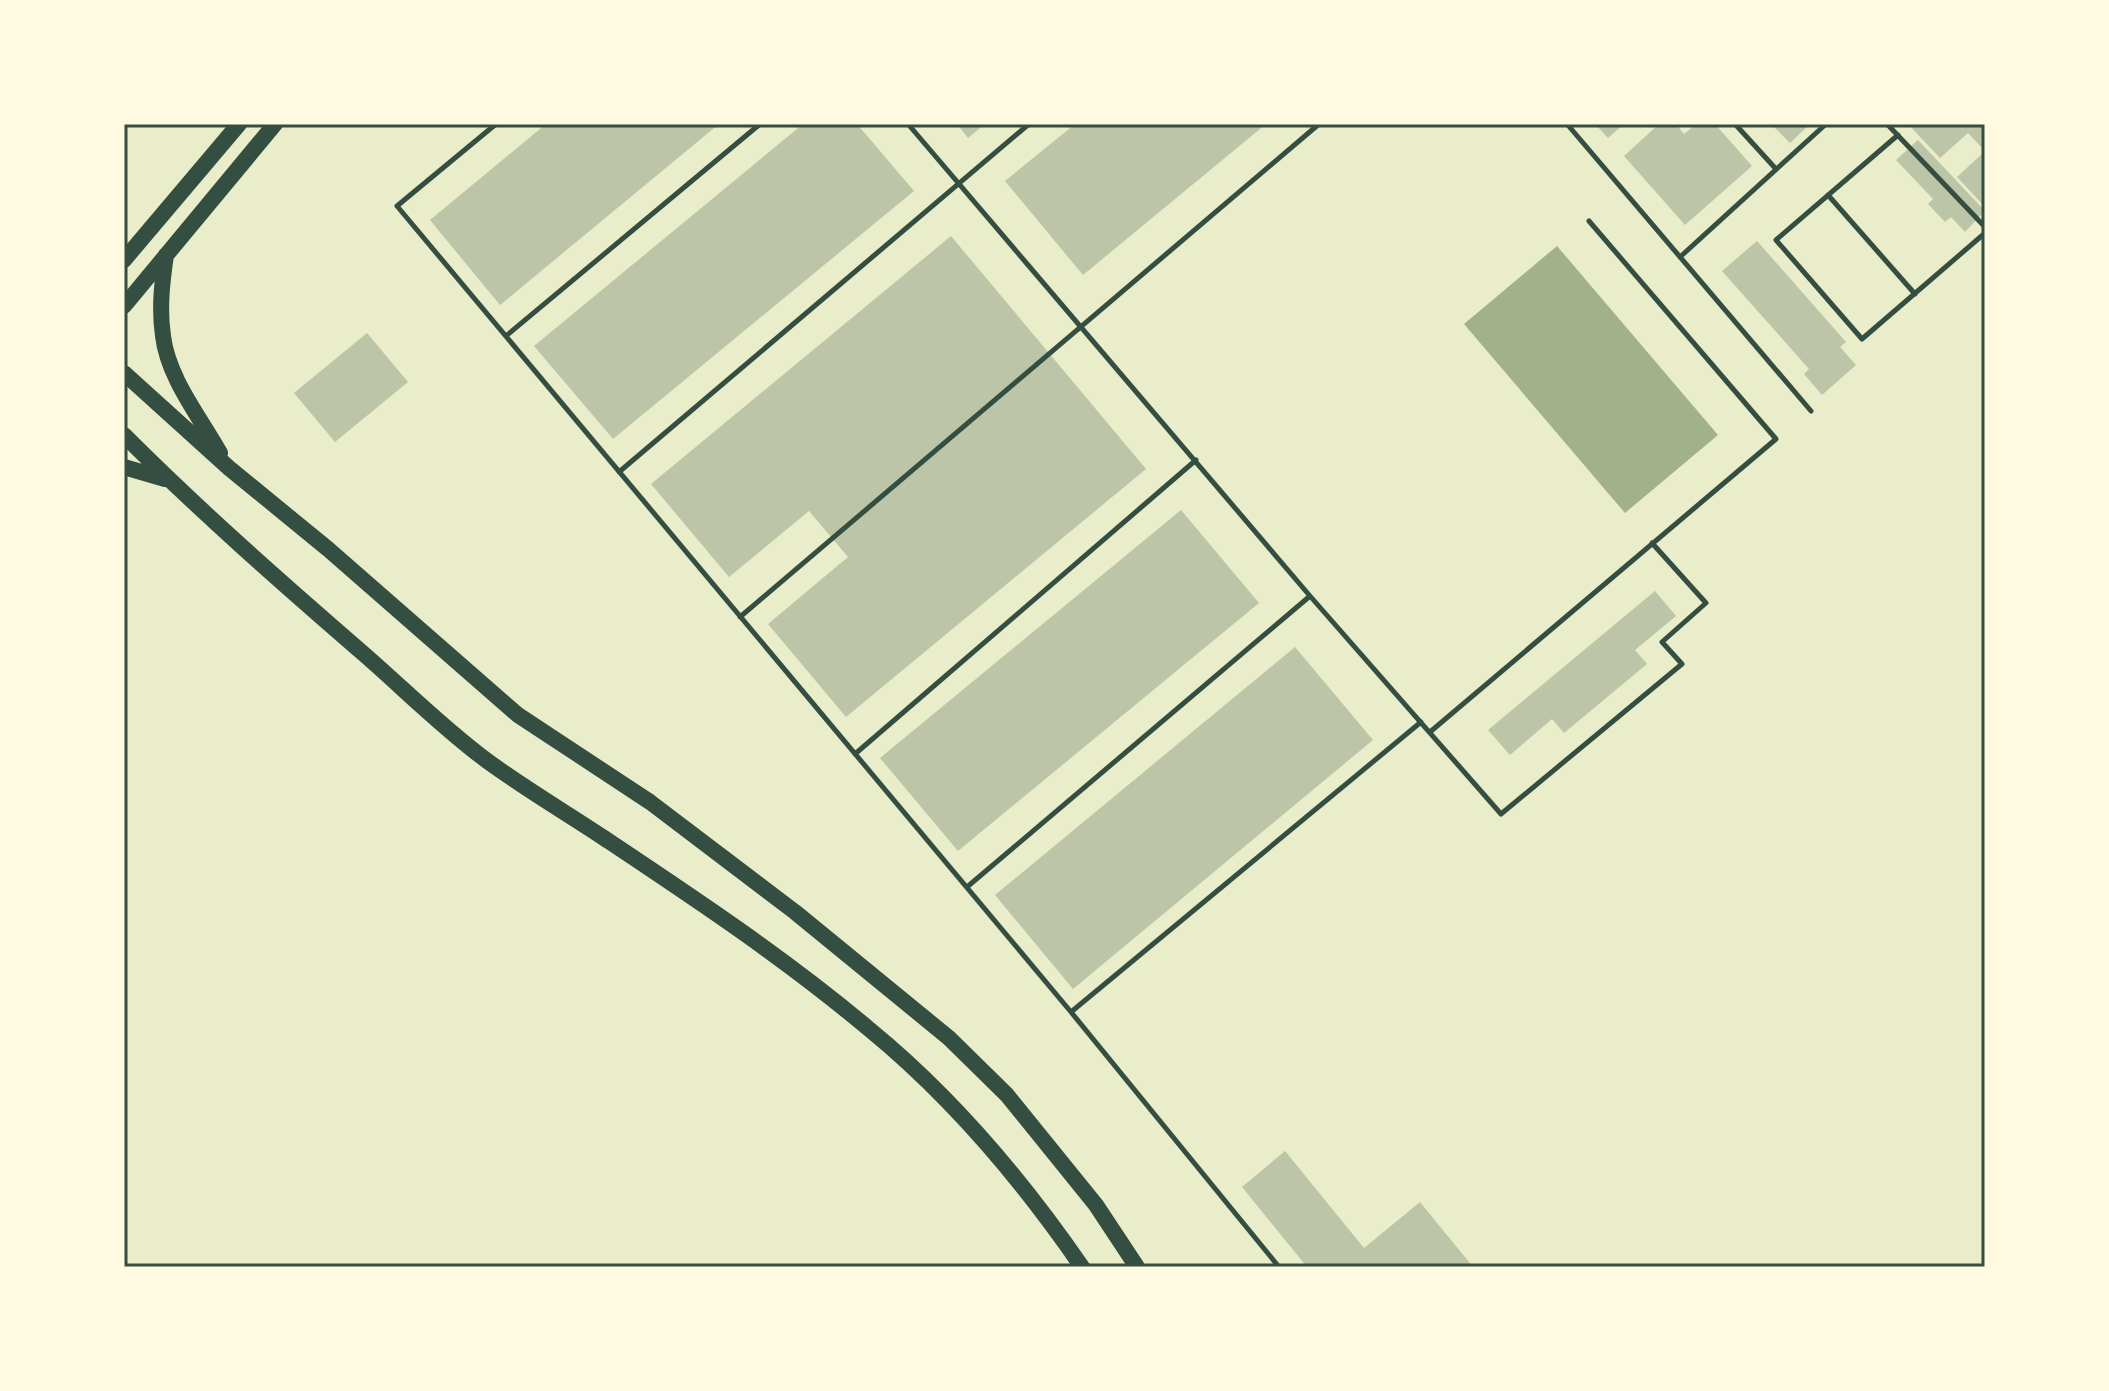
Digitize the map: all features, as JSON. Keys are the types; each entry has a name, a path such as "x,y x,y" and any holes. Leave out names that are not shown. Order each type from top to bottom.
{"main road":[{"path":"124,260 239,124"},
{"path":"124,306 275,124"},
{"path":"167,252 161,316 169,361 229,468"},
{"path":"124,373 229,468 328,549 518,715 650,802 795,912 949,1038 1007,1095 1096,1205 1137,1267"},
{"path":"124,435 169,480 484,759 774,955 869,1028 921,1075 976,1132 1082,1267"},
{"path":"124,467 169,480"}],"lane":[{"path":"496,124 397,206 1071,1012 1279,1267"},
{"path":"506,336 760,124"},
{"path":"908,124 1310,596 1501,814 1682,664 1662,642 1706,603 1652,543"},
{"path":"619,472 1029,124"},
{"path":"740,617 1319,124"},
{"path":"1567,124 1811,411"},
{"path":"1735,124 1776,169"},
{"path":"1680,257 1826,124"},
{"path":"1887,124 1898,135 1985,230 1862,339 1776,240 1898,135"},
{"path":"1828,195 1915,294"},
{"path":"1430,732 1776,439 1589,221"},
{"path":"855,754 1196,460"},
{"path":"967,887 1310,596"},
{"path":"1071,1012 1421,722"}],"shaded area":[{"path":"1557,246 1718,435 1625,513 1464,324"}],"building":[{"path":"546,124 719,124 500,305 430,220"},
{"path":"803,124 857,124 914,191 613,439 534,346"},
{"path":"957,124 985,124 968,138"},
{"path":"1075,124 1266,124 1083,275 1005,181"},
{"path":"1595,124 1624,124 1608,138"},
{"path":"1659,124 1676,124 1684,134 1696,124 1715,124 1752,166 1685,225 1624,156"},
{"path":"1771,124 1810,124 1790,143"},
{"path":"1908,124 1985,124 1985,151 1968,133 1940,158"},
{"path":"1918,140 1985,211 1965,232 1951,217 1945,222 1928,204 1933,199 1896,160"},
{"path":"1985,151 1985,207 1957,177"},
{"path":"951,236 1146,469 846,717 768,624 848,557 809,511 729,577 651,484"},
{"path":"1757,241 1846,342 1840,347 1856,365 1822,395 1804,374 1809,369 1722,271"},
{"path":"367,333 408,382 335,442 294,393"},
{"path":"1181,510 1259,603 958,851 880,758"},
{"path":"1655,591 1676,616 1635,650 1647,664 1564,733 1552,719 1510,755 1488,730"},
{"path":"1295,647 1373,740 1073,989 995,895"},
{"path":"1285,1151 1364,1248 1420,1202 1473,1267 1307,1267 1242,1187"}]}
